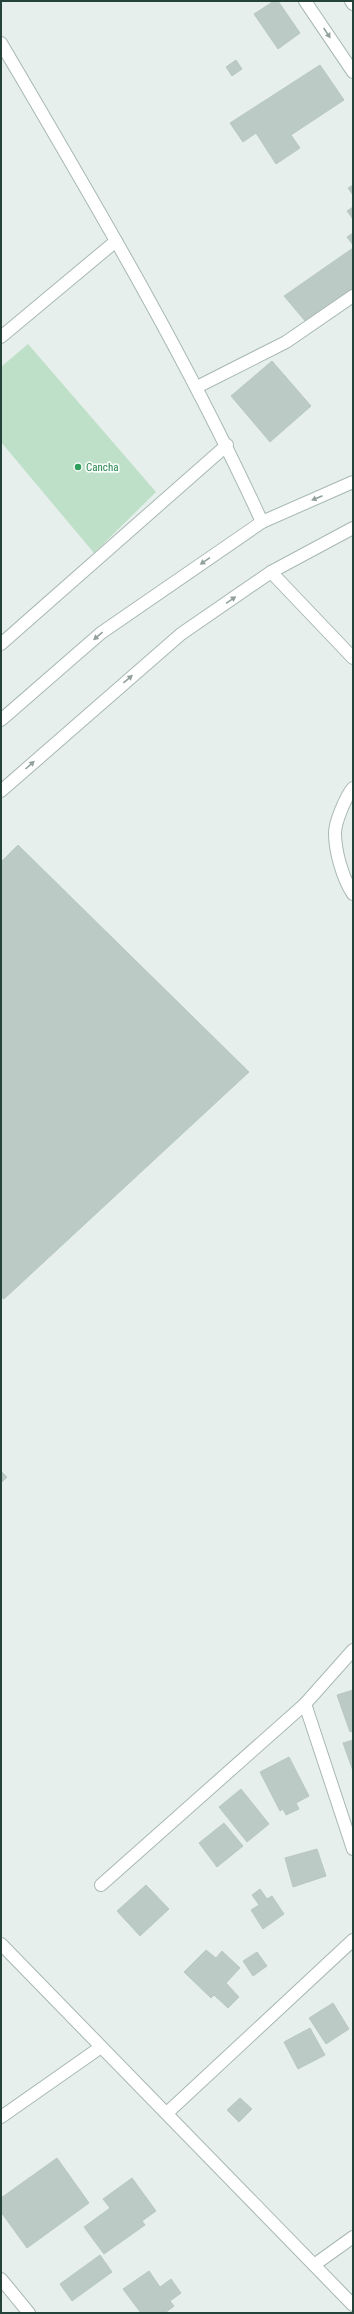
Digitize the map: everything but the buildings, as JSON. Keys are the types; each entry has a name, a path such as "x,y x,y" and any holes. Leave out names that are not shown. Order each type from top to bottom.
{"street":[{"path":"305,1 353,72"},
{"path":"1,43 116,241 197,387 227,445 262,522"},
{"path":"1,337 116,241"},
{"path":"197,387 286,342 353,296"},
{"path":"1,644 227,445"},
{"path":"1,720 101,633 262,522 353,482"},
{"path":"1,791 181,634 271,572 353,528"},
{"path":"271,572 353,658"},
{"path":"353,788 347,795 335,833 344,879 353,894"},
{"path":"101,1885 304,1704 353,1650"},
{"path":"304,1704 353,1849"},
{"path":"168,2113 353,1940"},
{"path":"1,1944 101,2047 168,2113 353,2305"},
{"path":"1,2117 101,2047"},
{"path":"314,2265 353,2237"},
{"path":"1,2279 29,2313"}],"green space":[{"name":"Cancha","path":"28,344 156,492 94,553 1,442 1,367"}],"place":[{"name":"Cancha","path":"78,467"}]}
